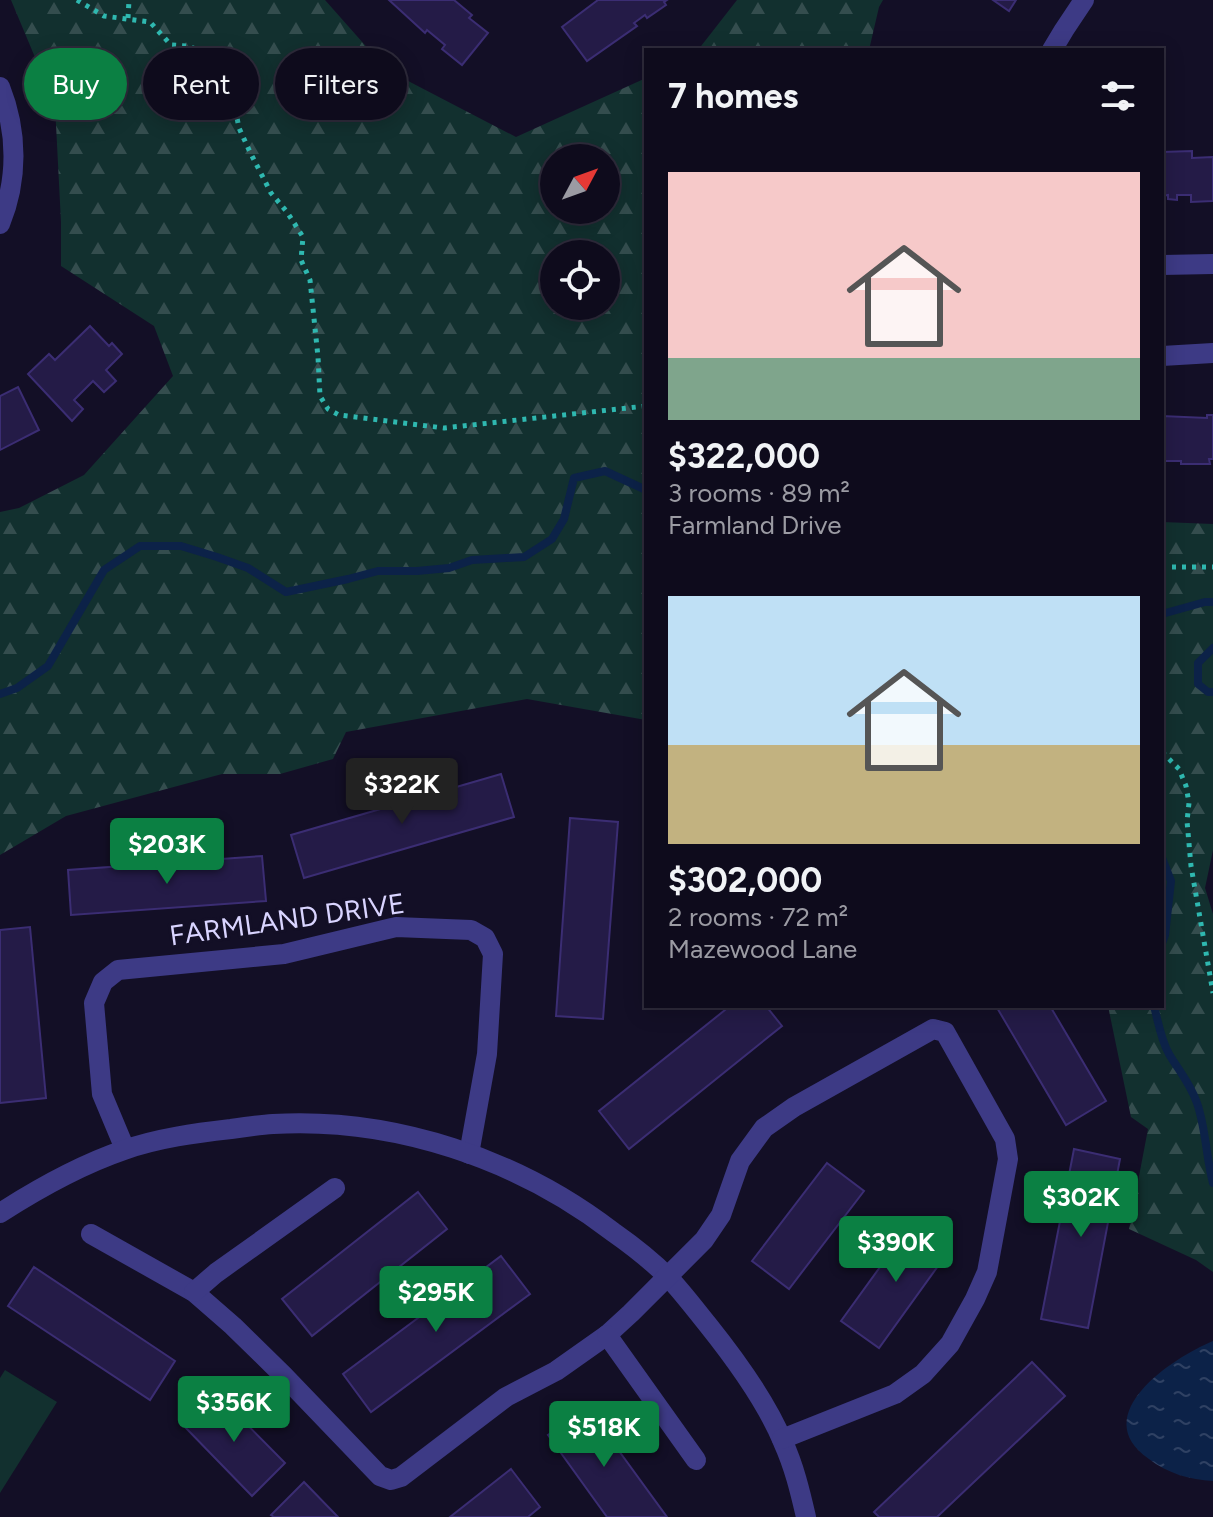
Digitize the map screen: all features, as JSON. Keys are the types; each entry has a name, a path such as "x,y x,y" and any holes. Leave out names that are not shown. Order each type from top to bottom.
{"street":[{"path":"1053,48 1084,0"},
{"path":"0,87 11,119 14,155 14,174 0,224"},
{"path":"1164,265 1213,264"},
{"path":"1164,356 1213,353"},
{"name":"FARMLAND DRIVE","path":"125,1149 102,1094 94,1003 103,982 118,970 284,954 396,927 471,930 485,938 493,954 487,1054 469,1154"},
{"path":"91,1234 194,1292 284,1376 380,1476 391,1480 401,1477 506,1397 556,1371 607,1335 704,1240 721,1215 740,1161 764,1128 794,1107 933,1029 945,1032 1005,1139 1008,1159 987,1272 950,1344 923,1374 895,1394 782,1439"},
{"path":"0,1213 33,1191 125,1149 202,1132 274,1124 310,1124 384,1131 469,1154 559,1194 617,1234 667,1276 733,1357 782,1439 795,1471 806,1517"},
{"path":"194,1292 335,1188"},
{"path":"607,1335 696,1460"}],"path":[{"path":"77,0 104,16 150,22 171,45 202,51 220,67 250,152 271,193 303,237 301,260 310,280 320,396 328,409 339,415 444,428 644,406"},
{"path":"128,18 129,0"},
{"path":"1164,567 1213,567"},
{"path":"1164,754 1179,769 1186,786 1191,866 1213,993"}],"green space":[{"path":"11,0 325,0 368,48 275,48 275,120 407,120 407,80 516,137 644,79 644,720 527,699 346,732 333,759 280,774 222,774 66,816 0,855 0,512 19,508 84,475 173,376 154,326 61,266 56,120 127,120 127,48 31,48"},
{"path":"737,0 883,0 869,48 700,48"},
{"path":"1164,522 1213,524 1213,850 1205,888 1213,914 1213,1272 1196,1260 1129,1229 1148,1129 1131,1117 1108,1008 1164,1008"},
{"path":"5,1370 57,1402 0,1493 0,1378"}],"water":[{"path":"1213,1341 1213,1481 1179,1475 1156,1464 1132,1442 1127,1424 1131,1407 1158,1374"}],"building":[{"path":"389,0 454,0 472,15 469,18 488,33 462,65 442,49 445,45 427,30 425,33"},
{"path":"598,0 667,0 664,2 666,5 647,18 645,15 634,23 637,26 587,61 562,27"},
{"path":"993,0 1016,0 1009,11"},
{"path":"1192,151 1192,158 1213,157 1213,201 1191,202 1191,195 1177,195 1177,200 1164,196 1164,152"},
{"path":"90,326 109,346 112,343 122,354 106,370 116,381 104,392 93,381 74,400 83,409 72,421 28,374 49,354 55,360"},
{"path":"18,387 39,430 0,450 0,396"},
{"path":"1207,415 1213,415 1213,459 1209,459 1210,464 1164,461 1164,416 1207,418"},
{"path":"501,774 514,817 304,878 291,835"},
{"path":"570,818 618,822 603,1019 556,1016"},
{"path":"262,856 266,901 71,915 68,870"},
{"path":"30,927 46,1098 0,1103 0,930"},
{"path":"728,1008 768,1008 782,1026 629,1149 599,1111"},
{"path":"997,1008 1051,1008 1106,1101 1066,1125"},
{"path":"1074,1149 1120,1159 1088,1328 1041,1319"},
{"path":"827,1163 864,1191 789,1289 752,1261"},
{"path":"418,1192 447,1229 312,1336 282,1299"},
{"path":"914,1220 951,1248 879,1348 841,1321"},
{"path":"501,1256 530,1294 371,1412 343,1374"},
{"path":"34,1267 175,1361 150,1400 8,1306"},
{"path":"1032,1362 1065,1396 937,1517 879,1517 874,1512"},
{"path":"215,1392 285,1463 252,1496 182,1424"},
{"path":"587,1407 667,1517 607,1517 548,1435"},
{"path":"511,1469 540,1507 528,1517 450,1517"},
{"path":"304,1482 338,1517 271,1515"}],"waterway":[{"path":"0,694 17,688 48,666 104,570 140,546 181,546 217,557 248,568 286,592 378,571 449,568 472,560 524,557 552,539 564,519 574,478 605,471 644,489"},
{"path":"1164,613 1213,602"},
{"path":"1213,648 1198,663 1198,684 1213,692"},
{"path":"1164,863 1171,881 1164,938"},
{"path":"1155,1008 1166,1049 1197,1103 1213,1183"}]}
